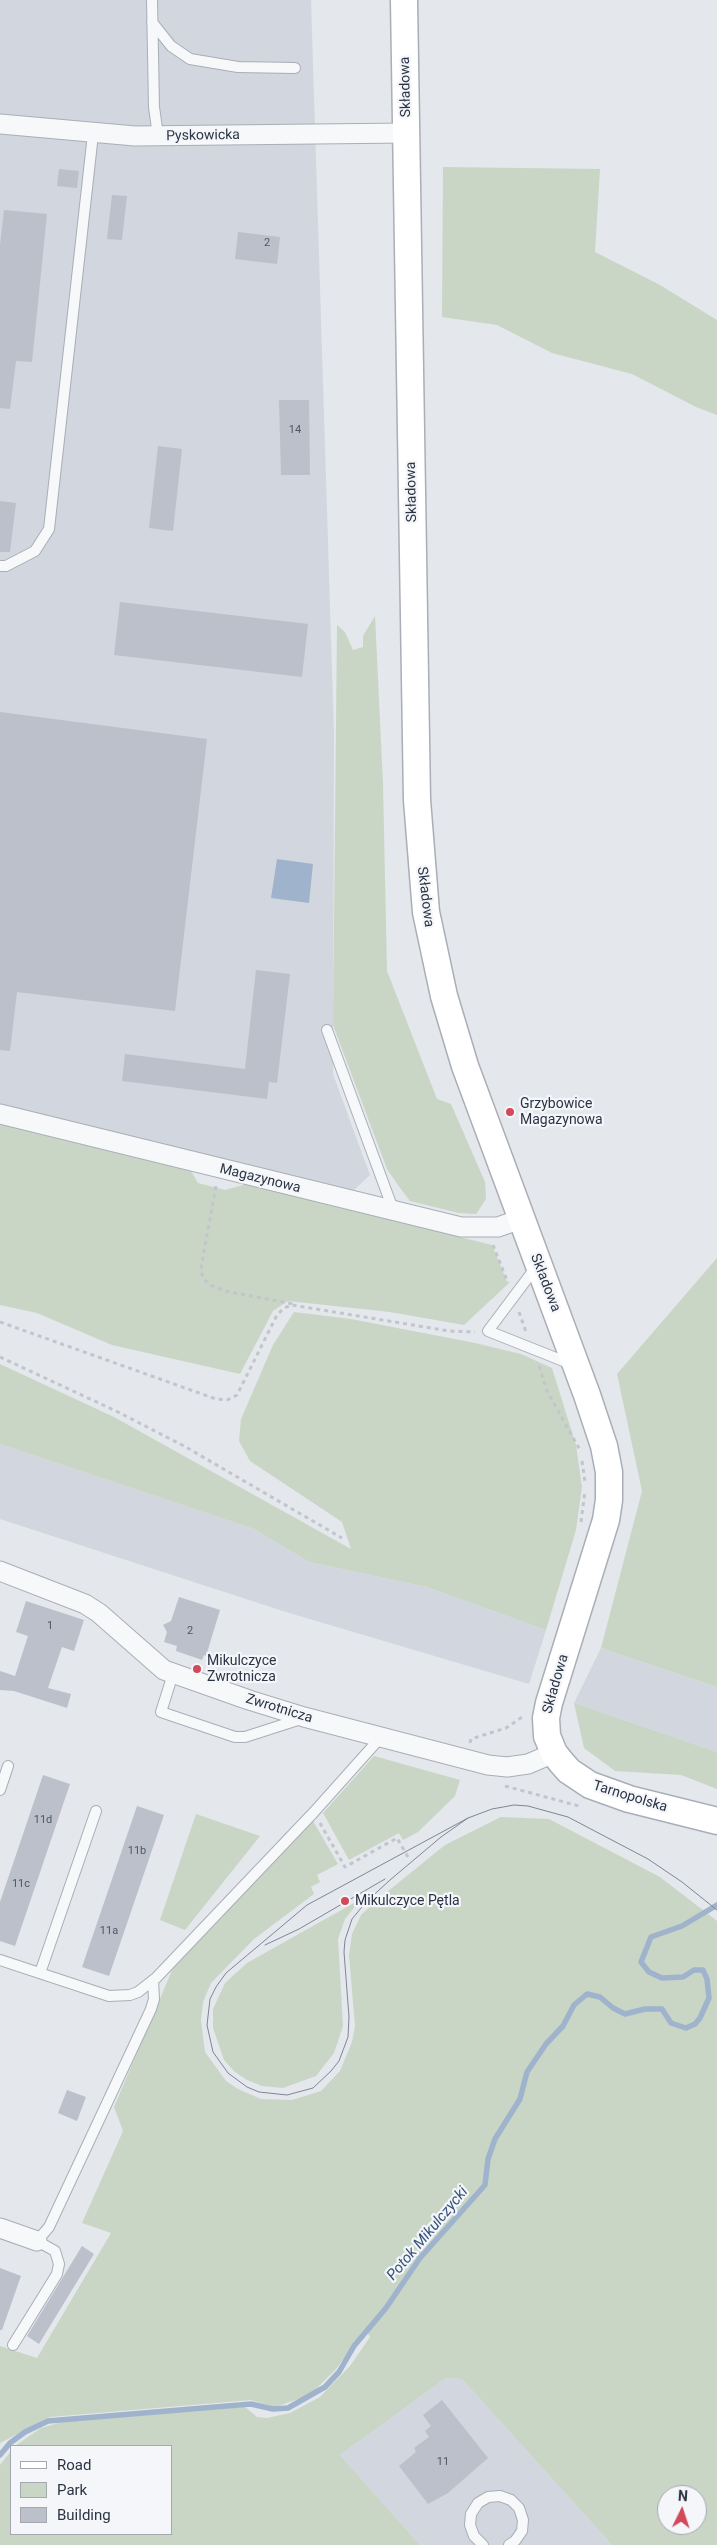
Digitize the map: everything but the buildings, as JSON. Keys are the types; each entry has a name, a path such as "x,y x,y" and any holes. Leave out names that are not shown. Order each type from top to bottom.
{"main road":[{"name":"Składowa","path":"404,0 417,791 424,891 437,969 455,1035 521,1219 577,1367 604,1446 609,1472 609,1500 598,1547 547,1710 547,1736 554,1753"},
{"name":"Tarnopolska","path":"554,1753 569,1771 601,1790 717,1821"}],"street":[{"name":"Pyskowicka","path":"0,124 93,134 158,136 406,133"},
{"name":"Magazynowa","path":"0,1114 394,1212 461,1226 486,1228 521,1219"},
{"name":"Zwrotnicza","path":"0,1571 85,1604 98,1613 154,1663 174,1674 304,1717 466,1760 507,1767 528,1764 554,1753"},
{"path":"0,2228 37,2241"}],"lane":[{"path":"152,0 154,107 158,136"},
{"path":"152,22 171,46 190,58 238,67 295,68"},
{"path":"0,566 6,566 35,551 49,529 93,134"},
{"path":"327,1030 394,1212"},
{"path":"538,1265 488,1331 577,1367"},
{"path":"174,1674 161,1712 235,1737 245,1737 304,1717"},
{"path":"0,1960 109,1996 130,1995 154,1980 314,1812 380,1737"},
{"path":"0,1790 8,1766"},
{"path":"40,1973 96,1811"},
{"path":"13,2345 57,2274 59,2264 55,2251 37,2241 49,2227 152,2009 154,1980"},
{"path":"483,2545 474,2536 470,2525 471,2514 478,2504 488,2497 511,2500 519,2508 523,2520 522,2531 514,2544"}],"path":[{"path":"220,1169 201,1270 203,1278 210,1285 225,1291 449,1331 488,1331"},
{"path":"486,1228 514,1297 547,1391 581,1451"},
{"path":"0,1322 216,1398 227,1400 237,1395 277,1315 284,1308 303,1306"},
{"path":"0,1357 118,1412 176,1442 342,1538"},
{"path":"578,1531 586,1486 582,1460"},
{"path":"466,1760 471,1739 506,1728 528,1712"},
{"path":"497,1784 583,1807"},
{"path":"314,1812 345,1867 397,1838 408,1857"}],"shaded area":[{"path":"0,0 311,0 334,734 333,1074 370,1175 354,1190 0,1105"},
{"path":"0,1444 254,1529 309,1562 427,1587 546,1630 529,1684 286,1612 0,1519"},
{"path":"601,1648 717,1687 717,1752 574,1703"},
{"path":"446,2378 462,2379 612,2545 420,2545 340,2455"}],"green space":[{"path":"443,167 600,169 595,252 660,285 717,320 717,415 696,407 632,374 552,353 497,325 442,317"},
{"path":"375,616 383,784 387,971 437,1099 451,1104 485,1182 486,1199 476,1214 459,1213 410,1201 387,1169 333,1025 337,625 345,632 353,650 363,647 363,636"},
{"path":"0,1124 191,1171 198,1183 225,1190 247,1184 492,1245 508,1284 464,1325 390,1312 288,1301 273,1311 240,1374 112,1345 37,1313 0,1305"},
{"path":"717,1258 717,1687 601,1648 642,1491 617,1374"},
{"path":"294,1312 351,1319 475,1343 521,1354 552,1368 576,1445 582,1487 576,1530 546,1630 427,1587 309,1562 254,1529 0,1444 0,1364 114,1417 351,1549 342,1522 250,1461 239,1441 241,1419 273,1345"},
{"path":"574,1703 717,1752 717,1789 681,1775 615,1771 584,1748"},
{"path":"374,1756 460,1780 455,1796 418,1832 403,1840 399,1833 349,1860 323,1813"},
{"path":"196,1814 260,1836 185,1930 160,1920"},
{"path":"501,1817 549,1819 660,1877 717,1921 717,2545 612,2545 462,2379 446,2378 340,2455 420,2545 0,2545 0,2465 10,2452 10,2535 172,2535 172,2445 16,2445 41,2428 62,2422 245,2407 257,2417 267,2418 290,2413 320,2397 350,2366 370,2337 365,2329 336,2369 310,2395 275,2407 251,2400 50,2417 0,2443 0,2346 37,2358 111,2233 82,2223 123,2131 114,2107 173,1968 313,1821 338,1864 317,1875 320,1882 311,1887 314,1894 254,1939 211,1983 203,2002 201,2020 205,2052 226,2081 238,2089 261,2099 292,2100 321,2091 340,2071 352,2042 355,2026 349,1955 352,1934 361,1915 445,1845"},
{"path":"361,1899 345,1919 338,1939 343,2026 334,2053 316,2076 283,2088 262,2086 247,2080 235,2072 224,2060 213,2028 213,2009 225,1983 247,1963"}],"water":[{"path":"277,859 313,864 309,903 271,898"}],"waterway":[{"name":"Potok Mikulczycki","path":"0,2455 10,2443 25,2432 48,2421 251,2404 273,2409 288,2408 325,2387 339,2372 354,2346 386,2308 420,2258 485,2185 488,2159 495,2139 520,2099 527,2072 546,2044 563,2026 574,2005 587,1994 600,1997 613,2008 625,2014 645,2009 662,2009 671,2023 686,2028 695,2024 700,2018 709,1998 707,1979 703,1970 694,1970 683,1977 662,1978 649,1972 641,1962 651,1937 682,1926 717,1905"}],"tram line":[{"path":"468,1818 441,1837 390,1880 366,1902 352,1919 345,1940 344,1952 349,2017 348,2037 339,2061 331,2071 313,2088 287,2095 259,2092 247,2087 228,2073 213,2052 207,2025 210,1999 226,1973 307,1905 468,1818 492,1809 514,1805 528,1806 568,1817 648,1859 682,1882 717,1910"},
{"path":"265,1945 299,1929 385,1879"}],"place":[{"name":"Grzybowice Magazynowa","path":"510,1112"},
{"name":"Mikulczyce Zwrotnicza","path":"197,1669"},
{"name":"Mikulczyce Pętla","path":"345,1901"}]}
